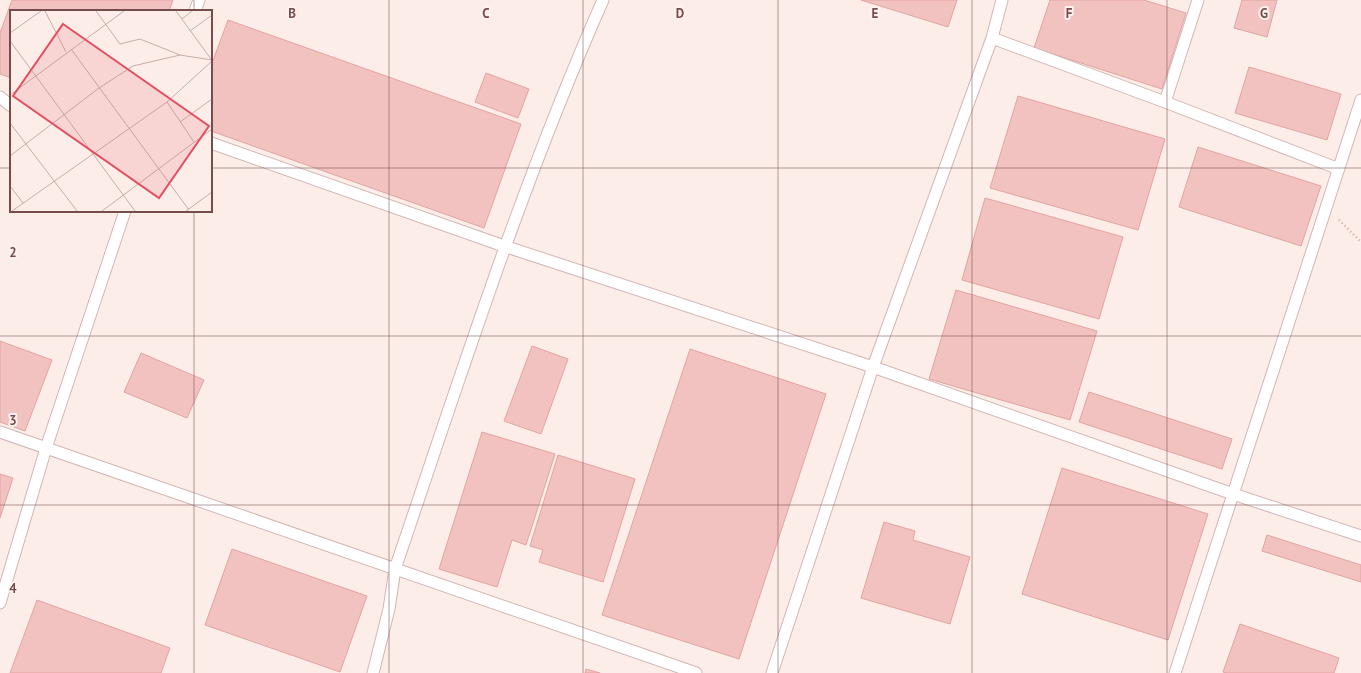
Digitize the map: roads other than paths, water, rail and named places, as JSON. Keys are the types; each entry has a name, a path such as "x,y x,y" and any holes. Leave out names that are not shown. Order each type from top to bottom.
{"lane":[{"path":"195,10 199,0"},
{"path":"373,673 389,610 395,569 504,246 575,62 603,0"},
{"path":"772,673 873,367 992,38 1002,0"},
{"path":"1165,102 1198,0"},
{"path":"992,38 1165,102 1339,169"},
{"path":"0,97 10,105"},
{"path":"1175,673 1361,100"},
{"path":"212,143 504,246 873,367 1233,494 1361,536"},
{"path":"0,603 46,448 125,212"},
{"path":"0,432 696,673"}]}
